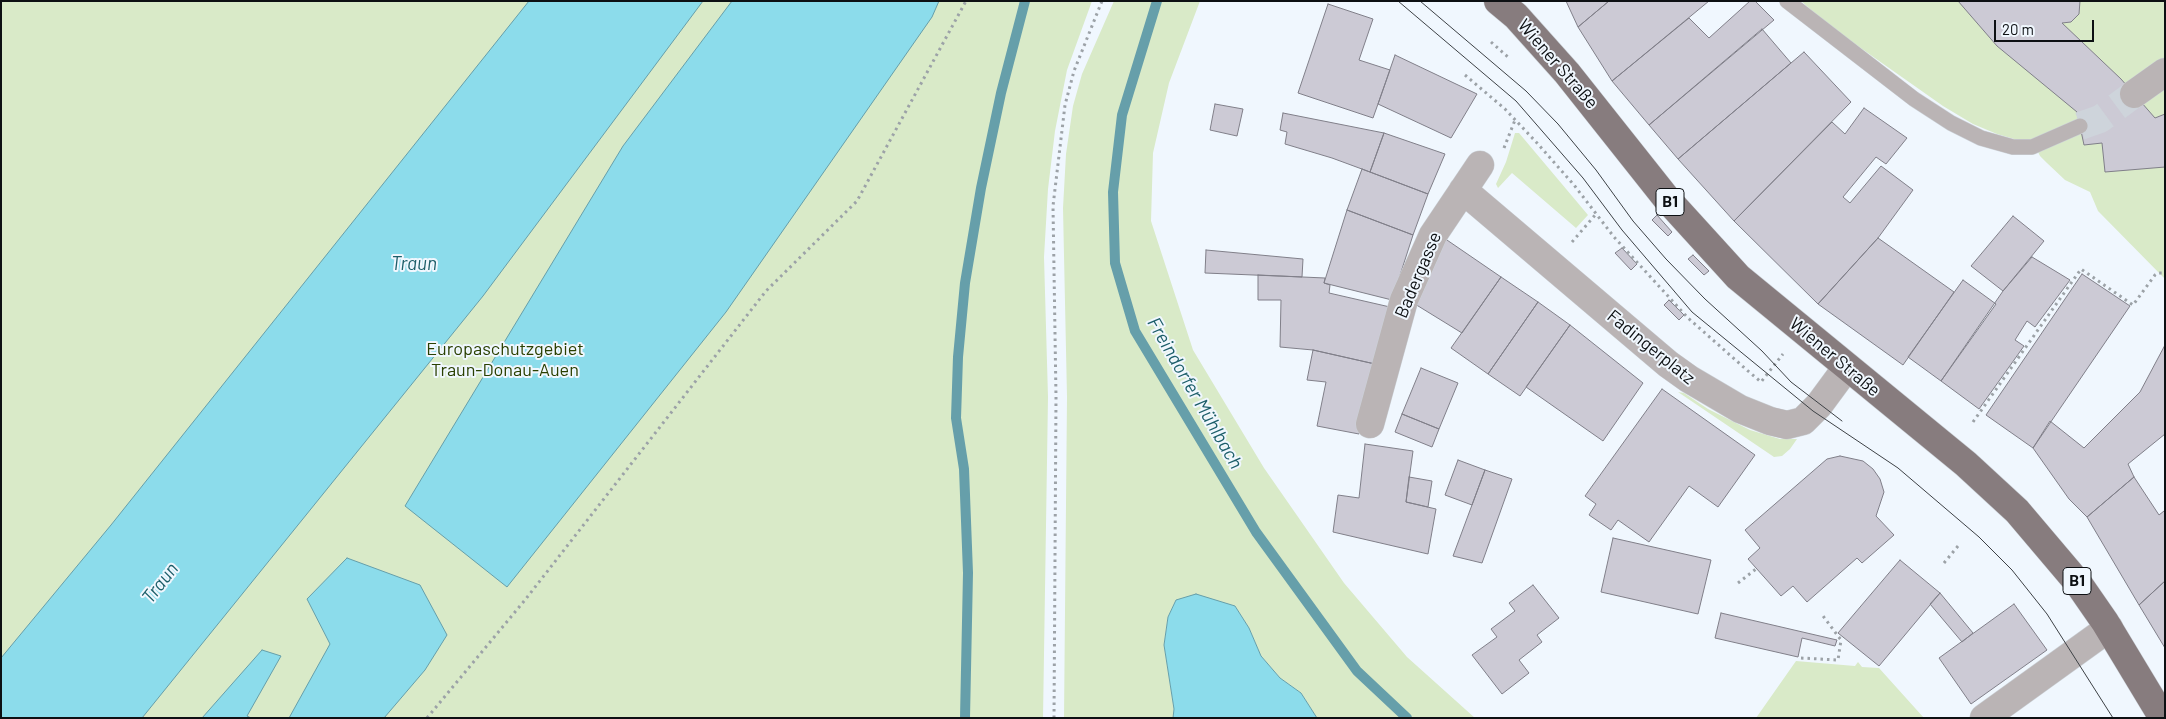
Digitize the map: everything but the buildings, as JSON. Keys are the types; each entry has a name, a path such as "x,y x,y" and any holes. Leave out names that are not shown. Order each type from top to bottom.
{"main road":[{"name":"Wiener Straße","path":"1498,1 1516,16 1567,73 1667,199 1738,277 1977,474 2017,511 2078,583 2110,628 2163,718"}],"street":[{"path":"2134,94 2165,72"},
{"name":"Badergasse","path":"1370,424 1404,300 1433,235 1480,164"},
{"name":"Fadingerplatz","path":"1463,190 1668,364 1689,380 1740,409 1770,421 1787,425 1803,421 1819,405 1847,367"},
{"path":"1984,718 2110,628"}],"lane":[{"path":"1787,1 1914,99 1951,123 1981,138 2004,146 2027,147 2046,142 2080,126"}],"path":[{"path":"427,718 525,600 766,291 857,201 966,1"},
{"path":"1054,718 1056,397 1053,206 1065,105 1074,71 1102,1"},
{"path":"1491,42 1512,61"},
{"path":"1465,75 1515,120 1574,185 1648,275 1688,318 1761,382 1785,353 1777,346"},
{"path":"1506,142 1515,120"},
{"path":"1580,233 1596,214"},
{"path":"1973,422 2081,269 2133,305 2154,275 2165,273"},
{"path":"1944,562 1958,546"},
{"path":"1738,583 1756,569"},
{"path":"1801,658 1838,660 1841,640 1823,616"}],"green space":[{"name":"Europaschutzgebiet Traun-Donau-Auen","path":"1,1 1092,1 1067,70 1055,131 1048,189 1044,257 1048,397 1043,718 1,718"},
{"path":"1114,1 1200,1 1169,83 1153,153 1151,221 1193,350 1264,468 1344,583 1407,657 1475,718 1317,718 1301,693 1280,678 1261,656 1249,628 1235,606 1176,600 1168,617 1164,645 1174,709 1173,718 1064,718 1067,397 1063,208 1066,154 1073,106 1082,74"},
{"path":"1801,1 2165,1 2165,279 2098,211 2090,192 2065,180 2040,156 2032,140 2014,139 1997,134 1973,124 1943,106 1828,25"},
{"path":"1515,133 1519,133 1588,215 1576,228 1512,173 1498,188 1496,184 1506,162"},
{"path":"1678,392 1684,393 1708,409 1750,430 1780,439 1797,439 1782,456 1774,457"},
{"path":"1796,661 1855,666 1858,662 1862,667 1879,668 1924,718 1756,718"}],"water":[{"name":"Traun","path":"529,1 703,1 483,296 142,718 1,718 1,658 111,525"},
{"path":"732,1 939,1 932,17 726,312 507,587 405,506 623,146"},
{"path":"347,558 420,585 447,635 425,670 384,718 289,718 330,644 307,599"},
{"path":"1196,594 1235,606 1249,628 1261,656 1280,678 1301,693 1317,718 1173,718 1174,709 1164,645 1168,617 1176,600"},
{"path":"262,650 281,656 247,716 251,718 202,718"}],"waterway":[{"name":"Freindorfer Mühlbach","path":"965,718 968,573 964,469 956,418 958,357 965,283 981,188 1001,93 1025,1"},
{"name":"Freindorfer Mühlbach","path":"1157,1 1122,115 1113,192 1115,263 1135,331 1256,532 1357,671 1407,718"}],"tunnel":[{"path":"2080,126 2100,119 2134,94"}],"tram line":[{"path":"1398,1 1516,101 1583,178 1622,230 1692,312 1813,411 1898,468 1979,537 2012,570 2047,614 2113,718"},
{"path":"1420,1 1526,91 1558,124 1596,170 1633,221 1666,259 1705,299 1762,351 1791,382 1842,421"}]}
